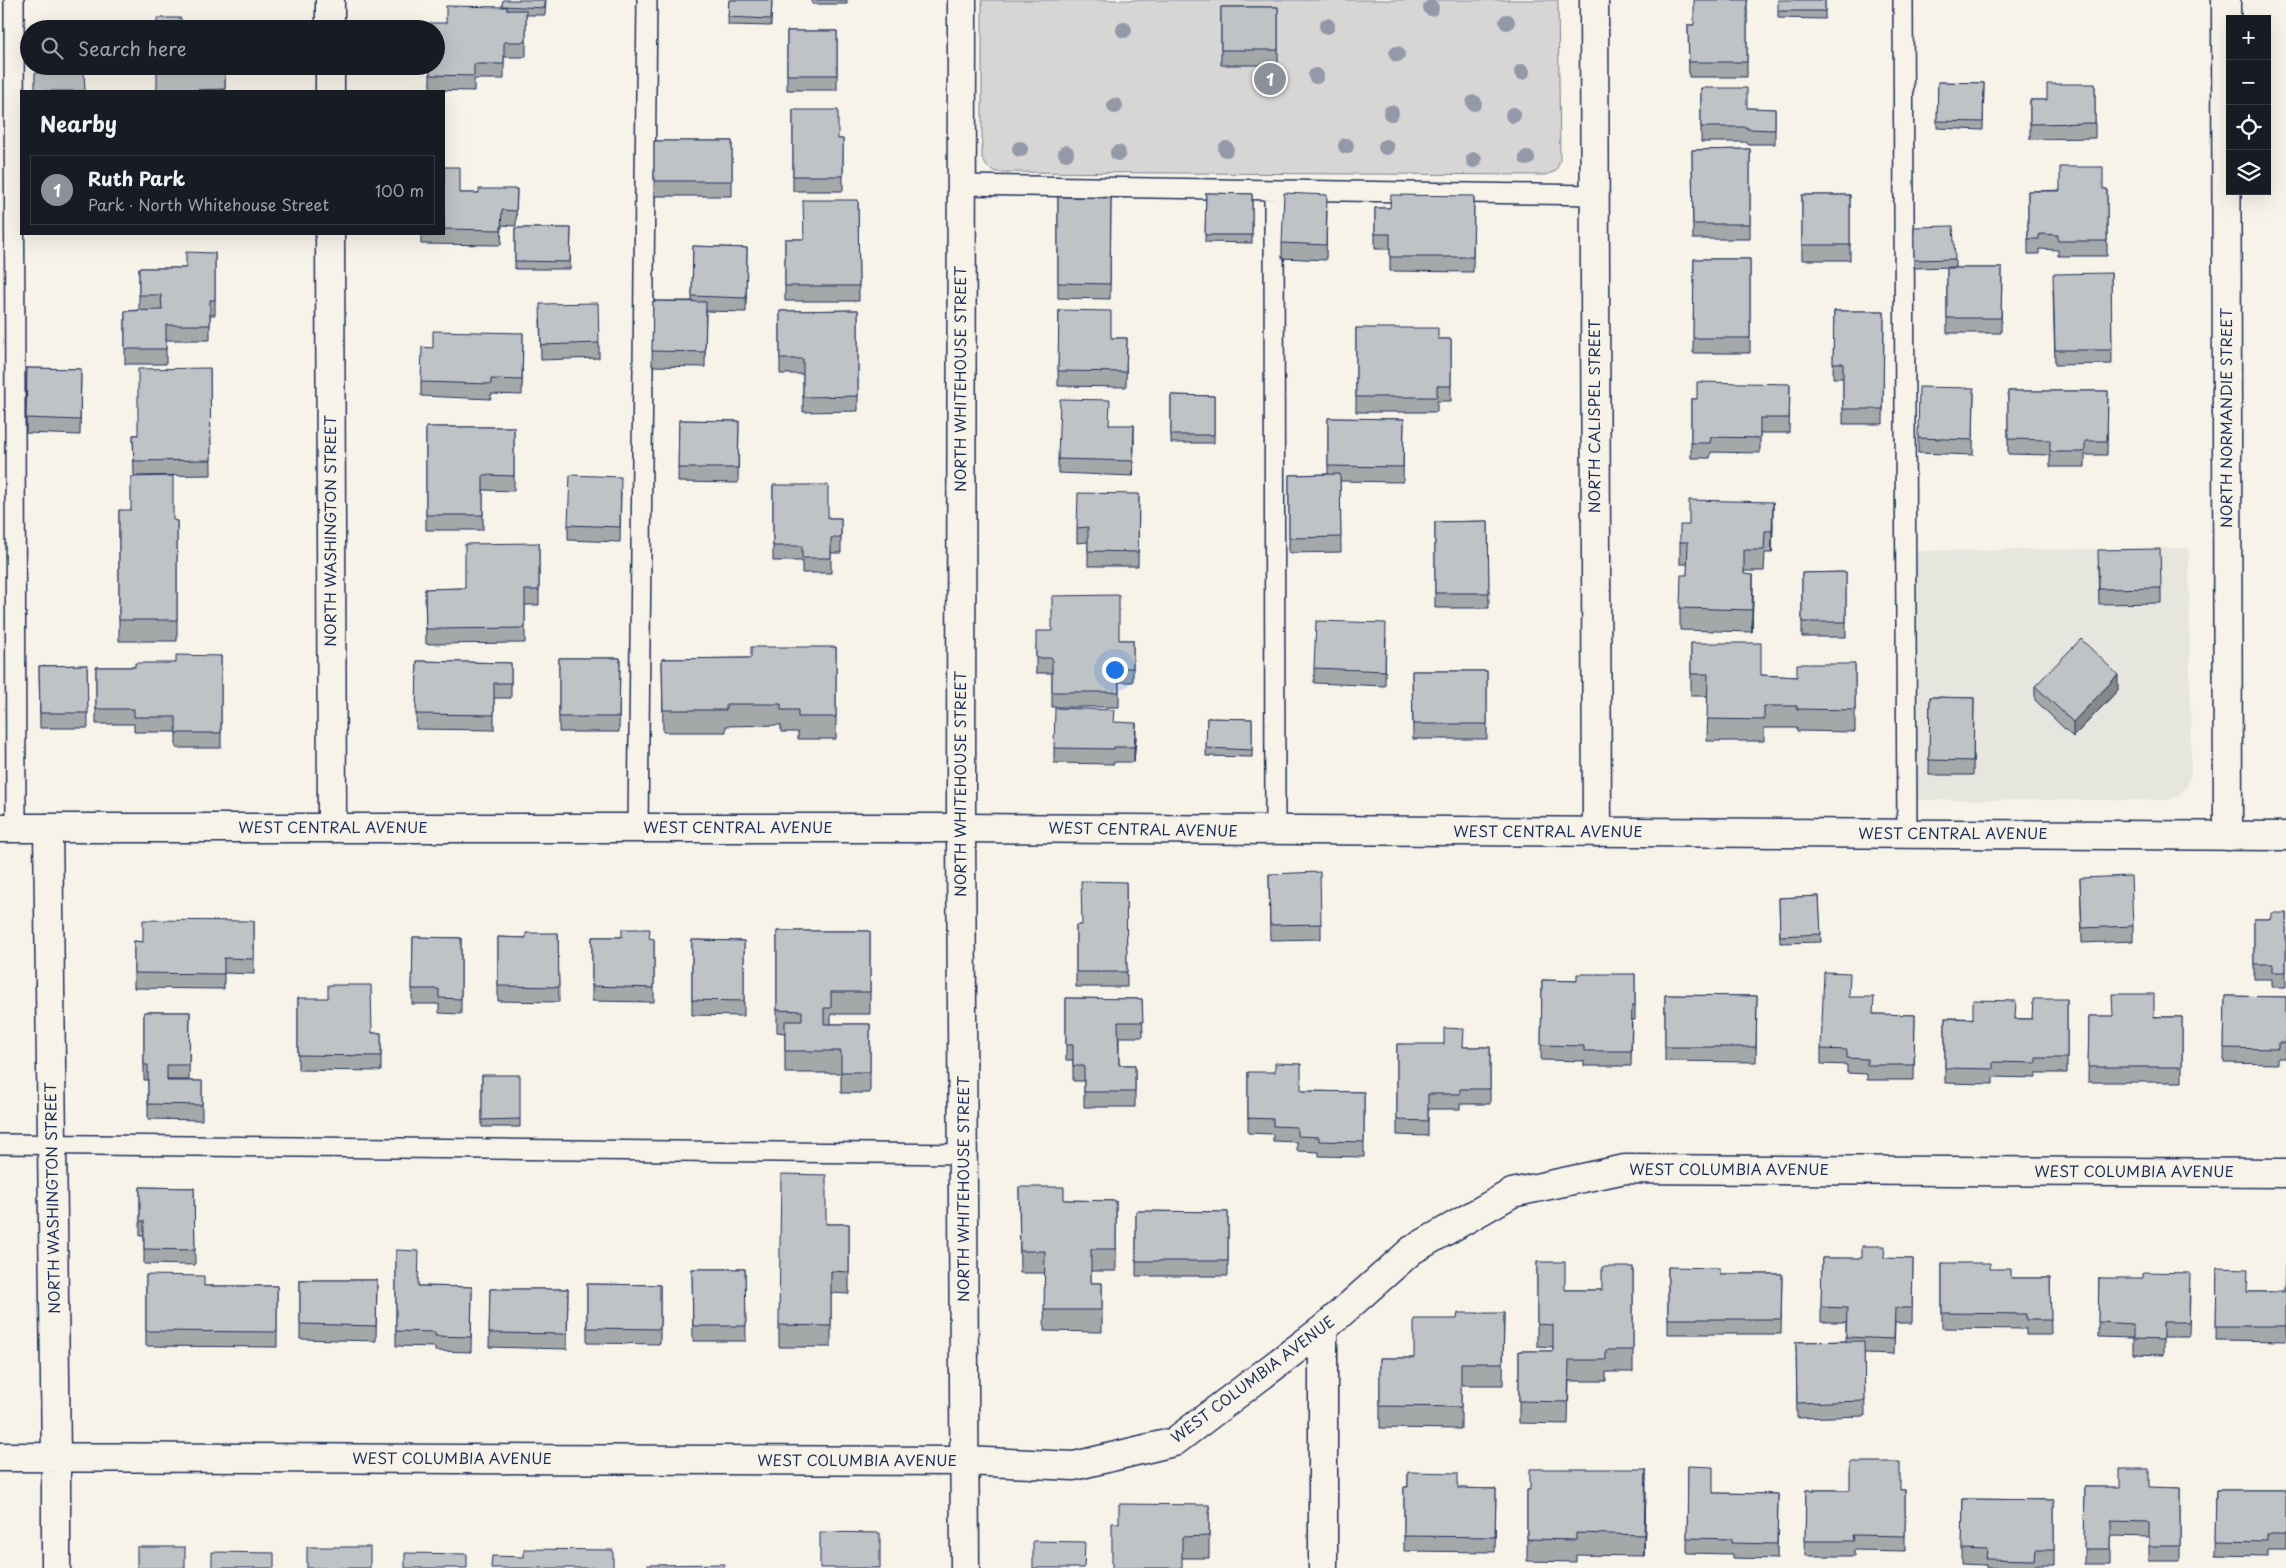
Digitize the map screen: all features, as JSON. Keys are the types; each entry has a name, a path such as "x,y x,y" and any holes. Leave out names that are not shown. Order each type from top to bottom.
{"street":[{"path":"330,0 330,20"},
{"name":"NORTH WHITEHOUSE STREET","path":"962,0 961,828 965,1568"},
{"name":"NORTH CALISPEL STREET","path":"1594,0 1597,832"},
{"name":"NORTH NORMANDIE STREET","path":"2226,0 2228,836"},
{"path":"330,75 330,90"},
{"name":"NORTH WASHINGTON STREET","path":"330,235 332,828"},
{"name":"WEST CENTRAL AVENUE","path":"8,828 961,828 2286,836"},
{"name":"NORTH WASHINGTON STREET","path":"48,828 53,1145 56,1568"},
{"name":"WEST COLUMBIA AVENUE","path":"0,1456 965,1461 1074,1466 1174,1442 1323,1329 1412,1250 1512,1193 1625,1169 2286,1173"},
{"path":"1323,1329 1323,1568"}],"lane":[{"path":"8,828 14,0"},
{"path":"638,829 647,0"},
{"path":"1903,0 1907,834"},
{"path":"962,185 1595,195"},
{"path":"1274,191 1275,831"},
{"path":"0,1144 963,1154"}],"shaded area":[{"path":"982,0 1558,0 1560,160 1556,171 1545,175 996,172 987,167 982,158"},
{"path":"2189,548 2191,772 2187,786 2179,796 2167,800 1911,800 1910,551"}],"building":[{"path":"503,0 545,0 545,8 502,6"},
{"path":"729,0 772,0 771,19 728,17"},
{"path":"1694,0 1747,0 1747,62 1689,62 1688,25 1694,25"},
{"path":"1778,0 1825,0 1825,11 1778,11"},
{"path":"446,6 507,7 507,10 526,10 526,42 504,42 504,64 474,64 474,76 430,75 445,75"},
{"path":"1221,7 1278,7 1278,50 1221,50"},
{"path":"157,18 181,18 181,20 157,20"},
{"path":"787,31 837,31 837,75 787,75"},
{"path":"35,75 84,75 85,90 35,90"},
{"path":"157,75 225,75 225,89 157,90"},
{"path":"1938,82 1984,83 1983,122 1937,121"},
{"path":"2047,84 2095,84 2095,123 2030,124 2030,100 2047,100"},
{"path":"1701,88 1747,88 1747,108 1775,109 1775,130 1747,129 1747,127 1701,127"},
{"path":"793,110 838,110 838,139 843,139 843,176 793,176"},
{"path":"654,141 732,141 732,181 654,181"},
{"path":"1750,149 1750,224 1693,224 1692,150"},
{"path":"445,167 460,167 460,193 479,193 479,189 517,189 516,211 502,210 501,230 445,229"},
{"path":"2060,167 2103,167 2103,189 2107,189 2107,241 2058,241 2058,235 2039,234 2039,239 2028,239 2028,191 2060,191"},
{"path":"1206,193 1252,194 1252,235 1205,235"},
{"path":"1284,193 1327,195 1326,245 1282,243"},
{"path":"1391,195 1474,196 1473,257 1390,257 1390,234 1375,234 1375,208 1390,208"},
{"path":"1802,195 1850,195 1850,245 1802,245"},
{"path":"1058,197 1111,198 1110,284 1058,283"},
{"path":"803,200 858,200 859,286 785,286 785,239 804,239"},
{"path":"1953,226 1955,259 1914,260 1914,227"},
{"path":"515,228 571,228 570,262 515,261"},
{"path":"693,246 747,248 746,298 692,296"},
{"path":"186,252 215,253 215,300 210,300 210,325 166,325 166,349 125,349 125,311 162,310 161,295 139,295 139,268 186,268"},
{"path":"1694,259 1750,259 1750,338 1693,338"},
{"path":"1947,268 2002,268 2001,318 1947,318"},
{"path":"2111,273 2112,350 2055,350 2053,274"},
{"path":"653,301 706,302 705,352 652,351"},
{"path":"598,303 599,343 541,345 540,304"},
{"path":"858,310 858,396 803,397 803,359 780,359 780,311"},
{"path":"1059,310 1111,311 1111,338 1127,338 1126,372 1058,371"},
{"path":"1834,311 1884,311 1883,409 1843,409 1843,363 1833,363"},
{"path":"1356,328 1438,328 1438,339 1451,339 1451,386 1437,386 1437,397 1356,397"},
{"path":"433,331 523,333 522,380 491,379 491,384 421,382 422,347 433,348"},
{"path":"27,368 81,369 80,420 26,418"},
{"path":"210,368 211,460 134,461 133,435 138,435 138,369"},
{"path":"1697,382 1790,384 1789,418 1760,418 1760,438 1711,437 1710,443 1691,443 1691,399 1697,399"},
{"path":"1919,387 1974,388 1973,440 1918,438"},
{"path":"2008,391 2108,391 2107,441 2085,441 2085,452 2050,452 2050,440 2008,439"},
{"path":"1171,395 1214,396 1214,435 1171,435"},
{"path":"1060,399 1110,400 1109,425 1134,425 1133,461 1058,459"},
{"path":"1328,418 1404,419 1403,467 1328,466"},
{"path":"679,420 739,421 738,468 678,468"},
{"path":"426,427 514,427 514,476 483,475 483,515 426,515"},
{"path":"1340,474 1341,537 1289,538 1289,475"},
{"path":"570,475 621,477 620,527 568,525"},
{"path":"173,476 173,520 177,521 177,620 119,620 119,510 131,510 131,477"},
{"path":"773,485 828,485 828,518 841,518 841,538 831,538 831,558 802,558 802,546 773,546"},
{"path":"1078,493 1139,494 1138,552 1088,551 1088,527 1077,528"},
{"path":"1689,500 1773,502 1772,531 1765,531 1764,550 1744,550 1744,574 1753,575 1752,610 1680,608 1681,575 1687,575 1688,542 1680,542 1680,525 1689,525"},
{"path":"1488,521 1489,593 1435,593 1435,522"},
{"path":"539,543 539,590 525,590 525,628 426,629 425,589 465,588 465,544"},
{"path":"2160,549 2161,588 2099,589 2098,550"},
{"path":"1846,572 1846,622 1802,622 1802,573"},
{"path":"1119,595 1119,640 1133,640 1133,668 1118,668 1119,692 1052,692 1052,658 1036,658 1036,631 1052,631 1052,596"},
{"path":"1316,621 1386,623 1385,671 1314,668"},
{"path":"2081,639 2118,675 2073,722 2035,686"},
{"path":"1691,643 1761,643 1761,675 1797,677 1797,664 1855,664 1855,710 1797,709 1797,706 1764,706 1764,720 1707,719 1708,674 1691,674"},
{"path":"751,647 836,647 836,717 798,717 798,710 781,710 781,704 726,704 726,710 663,710 662,659 751,658"},
{"path":"176,655 221,656 221,733 176,733 176,717 134,717 134,709 96,709 96,667 135,667 135,663 176,663"},
{"path":"559,658 620,658 619,717 559,717"},
{"path":"417,661 511,663 511,683 494,683 494,715 416,714"},
{"path":"87,665 88,713 40,713 39,666"},
{"path":"1412,671 1487,671 1487,724 1413,724"},
{"path":"1930,697 1974,698 1973,761 1929,760"},
{"path":"1055,708 1114,710 1113,722 1136,723 1134,747 1114,747 1114,749 1054,748"},
{"path":"1207,718 1252,719 1252,750 1206,748"},
{"path":"1320,872 1321,924 1270,925 1269,874"},
{"path":"2131,876 2133,926 2082,928 2080,878"},
{"path":"1081,881 1126,882 1127,972 1076,972 1076,925 1082,925"},
{"path":"1819,896 1821,934 1780,936 1779,898"},
{"path":"2271,913 2286,913 2286,972 2272,972 2272,964 2254,964 2254,919 2271,919"},
{"path":"143,920 254,921 254,959 224,958 224,974 134,973 134,941 143,942"},
{"path":"622,929 650,929 649,938 654,939 654,988 592,986 592,937 622,937"},
{"path":"777,931 870,931 870,992 831,992 831,1008 824,1008 824,1024 870,1024 870,1072 841,1072 841,1051 785,1051 785,1021 802,1021 802,1011 777,1010"},
{"path":"526,933 558,933 559,987 498,986 498,937 526,938"},
{"path":"413,937 461,938 461,999 439,998 439,989 412,989"},
{"path":"692,940 744,941 744,1001 692,1000"},
{"path":"1824,972 1850,973 1849,997 1874,997 1873,1014 1915,1015 1914,1065 1867,1065 1867,1059 1847,1058 1847,1050 1821,1049"},
{"path":"1577,974 1635,974 1635,1006 1632,1005 1631,1051 1584,1051 1584,1046 1541,1045 1542,980 1577,981"},
{"path":"328,985 371,985 372,1033 381,1033 381,1056 298,1055 298,998 328,998"},
{"path":"2112,994 2154,994 2154,1017 2182,1017 2182,1067 2088,1067 2089,1016 2113,1016"},
{"path":"1665,995 1757,996 1756,1047 1665,1047"},
{"path":"2225,996 2286,997 2286,1043 2278,1043 2278,1049 2224,1048"},
{"path":"1066,998 1142,999 1143,1022 1118,1022 1119,1065 1135,1065 1135,1092 1084,1092 1084,1066 1073,1066 1073,1045 1066,1045"},
{"path":"2033,999 2067,999 2067,1058 2036,1058 2036,1063 1993,1062 1993,1069 1945,1068 1945,1018 1973,1019 1973,1000 2016,1001 2015,1019 2032,1019"},
{"path":"144,1012 190,1012 189,1065 167,1065 167,1081 202,1081 202,1105 148,1104 148,1065 144,1065"},
{"path":"1444,1028 1464,1029 1463,1047 1490,1047 1490,1089 1460,1089 1460,1094 1428,1094 1428,1121 1397,1120 1397,1044 1444,1044"},
{"path":"1275,1063 1301,1064 1301,1091 1364,1092 1364,1142 1319,1141 1319,1137 1297,1136 1297,1127 1273,1126 1273,1119 1248,1118 1248,1072 1275,1072"},
{"path":"482,1075 520,1075 520,1119 482,1120"},
{"path":"781,1174 826,1175 826,1224 849,1224 849,1272 831,1271 831,1326 779,1325"},
{"path":"140,1187 194,1188 195,1250 144,1249 144,1221 140,1221"},
{"path":"1019,1187 1064,1187 1064,1200 1116,1201 1116,1249 1091,1249 1091,1283 1102,1283 1102,1310 1044,1310 1045,1251 1020,1251"},
{"path":"1136,1211 1228,1212 1228,1261 1136,1261"},
{"path":"1862,1246 1885,1246 1884,1258 1913,1259 1912,1308 1895,1308 1894,1339 1846,1337 1847,1308 1821,1307 1822,1258 1862,1258"},
{"path":"396,1250 419,1251 418,1286 472,1287 471,1337 435,1336 435,1332 396,1331"},
{"path":"1537,1262 1565,1262 1565,1290 1602,1290 1602,1267 1633,1267 1633,1350 1606,1350 1606,1360 1569,1360 1568,1402 1519,1401 1519,1351 1553,1351 1553,1325 1537,1324"},
{"path":"1942,1263 1990,1263 1990,1269 2011,1269 2011,1278 2050,1278 2051,1320 2026,1320 2026,1314 1942,1313"},
{"path":"2285,1265 2286,1326 2216,1326 2217,1268 2248,1269 2247,1292 2284,1292"},
{"path":"1668,1267 1720,1268 1720,1274 1782,1274 1781,1319 1668,1319"},
{"path":"692,1269 745,1269 746,1326 693,1326"},
{"path":"2143,1272 2190,1273 2189,1322 2163,1322 2163,1340 2133,1339 2133,1324 2098,1322 2099,1278 2143,1278"},
{"path":"146,1275 204,1276 204,1286 277,1286 277,1332 146,1331"},
{"path":"300,1280 377,1280 376,1326 300,1324"},
{"path":"587,1284 660,1285 660,1329 587,1328"},
{"path":"490,1289 568,1289 567,1334 489,1333"},
{"path":"1458,1313 1504,1313 1503,1363 1461,1363 1461,1407 1380,1406 1380,1358 1414,1358 1414,1319 1457,1319"},
{"path":"1864,1341 1865,1401 1797,1403 1796,1342"},
{"path":"1850,1462 1900,1462 1900,1490 1905,1490 1905,1536 1853,1535 1854,1541 1805,1541 1806,1490 1850,1490"},
{"path":"1688,1466 1713,1467 1713,1493 1778,1494 1777,1544 1732,1543 1732,1539 1687,1538"},
{"path":"1530,1469 1646,1469 1644,1535 1576,1533 1576,1540 1527,1539 1527,1490 1530,1490"},
{"path":"2120,1469 2149,1469 2149,1487 2180,1488 2180,1546 2149,1546 2149,1522 2111,1521 2111,1549 2084,1549 2085,1487 2120,1487"},
{"path":"1408,1472 1458,1473 1458,1488 1496,1489 1495,1537 1404,1536 1404,1487 1408,1487"},
{"path":"2216,1490 2286,1490 2286,1535 2267,1535 2267,1541 2215,1540"},
{"path":"1963,1499 2054,1500 2054,1550 2035,1550 2034,1560 1986,1559 1987,1550 1962,1549"},
{"path":"1119,1504 1209,1505 1209,1536 1182,1537 1182,1568 1112,1568 1112,1523 1119,1523"},
{"path":"820,1532 880,1533 880,1568 820,1568"},
{"path":"1033,1541 1085,1542 1084,1568 1033,1568"},
{"path":"137,1547 185,1547 185,1568 137,1568"},
{"path":"307,1547 370,1547 370,1568 307,1568"},
{"path":"524,1549 613,1550 613,1568 491,1568 492,1556 524,1557"},
{"path":"212,1552 274,1553 274,1568 212,1568"},
{"path":"405,1553 467,1554 467,1568 405,1568"},
{"path":"724,1564 724,1568 648,1568 648,1565"}],"place":[{"name":"Ruth Park","path":"1270,79"}]}
